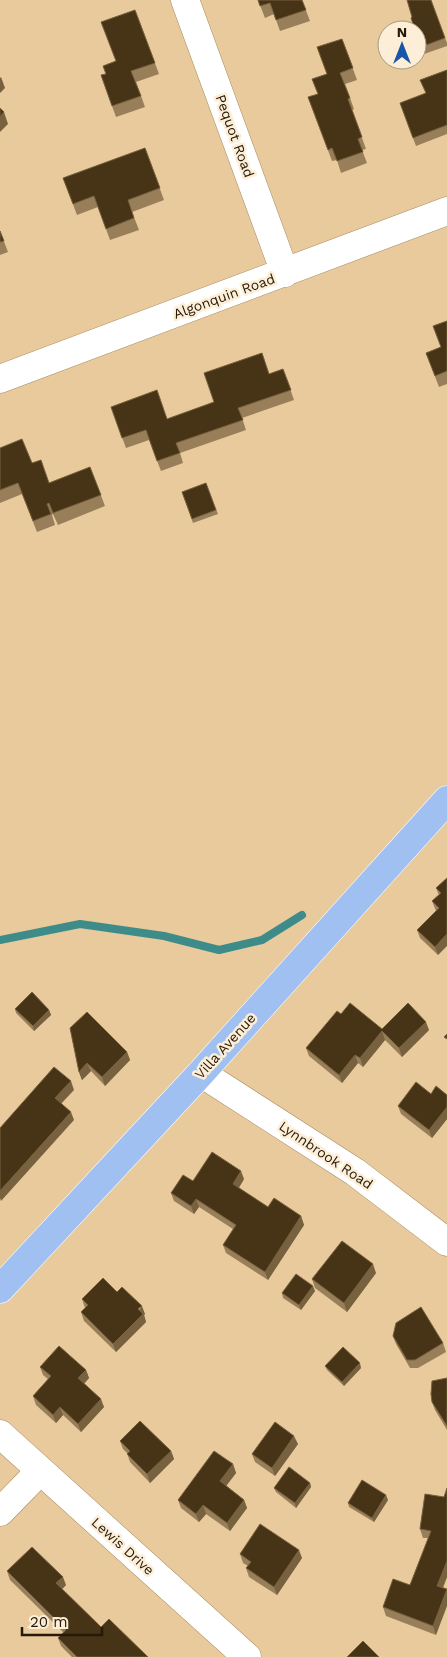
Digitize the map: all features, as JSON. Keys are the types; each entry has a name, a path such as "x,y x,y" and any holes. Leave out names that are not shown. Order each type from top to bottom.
{"main road":[{"name":"Villa Avenue","path":"0,1289 201,1073 447,800"}],"street":[{"name":"Pequot Road","path":"185,0 286,273"},
{"name":"Algonquin Road","path":"0,379 447,211"},
{"name":"Lynnbrook Road","path":"201,1073 355,1172 447,1242"},
{"name":"Lewis Drive","path":"0,1434 247,1657"},
{"path":"0,1512 40,1471"}],"building":[{"path":"258,0 302,0 306,10 276,20 270,3 260,6"},
{"path":"407,0 431,0 445,38 427,45 427,20 412,20"},
{"path":"135,10 155,63 131,71 141,96 112,106 101,75 106,74 103,66 116,61 101,22"},
{"path":"342,39 353,68 340,73 362,137 358,139 363,152 337,161 332,148 328,150 308,97 318,94 312,79 327,74 317,47"},
{"path":"447,70 447,125 413,138 400,103 426,93 420,80"},
{"path":"0,108 4,112 0,117"},
{"path":"145,148 160,188 128,200 134,218 106,229 94,196 73,204 63,178"},
{"path":"0,231 4,241 0,242"},
{"path":"447,321 447,371 435,376 426,353 441,347 433,326"},
{"path":"262,353 269,374 283,369 291,390 238,408 243,420 176,443 180,453 157,461 146,430 122,438 111,407 157,390 167,419 214,402 204,373"},
{"path":"22,439 32,463 41,460 49,483 90,467 101,495 53,513 49,503 47,504 51,514 33,521 18,483 0,490 0,448"},
{"path":"206,483 216,510 192,519 182,492"},
{"path":"447,878 447,934 435,947 417,930 439,908 432,901 441,893 436,888"},
{"path":"32,992 49,1010 33,1026 15,1009"},
{"path":"350,1003 382,1029 408,1003 426,1022 399,1048 382,1031 360,1058 355,1055 339,1075 306,1048 337,1011 341,1014"},
{"path":"87,1012 127,1052 102,1077 87,1063 79,1072 70,1028"},
{"path":"54,1067 71,1081 55,1098 71,1112 0,1191 0,1128"},
{"path":"416,1082 431,1094 436,1086 447,1095 447,1107 429,1130 398,1106"},
{"path":"212,1152 241,1171 233,1184 268,1207 274,1198 301,1216 265,1272 223,1245 236,1225 196,1199 191,1206 171,1193 183,1175 193,1181"},
{"path":"342,1241 373,1264 344,1303 312,1279"},
{"path":"296,1274 313,1286 299,1305 282,1293"},
{"path":"103,1278 117,1292 122,1287 142,1306 138,1309 143,1314 113,1344 81,1312 88,1305 82,1299"},
{"path":"421,1307 443,1343 415,1360 407,1360 393,1336 396,1323"},
{"path":"59,1346 86,1370 78,1378 101,1399 78,1424 60,1407 53,1415 33,1396 51,1376 40,1367"},
{"path":"343,1347 360,1363 342,1382 325,1366"},
{"path":"447,1378 447,1426 432,1402 431,1394 432,1381"},
{"path":"140,1421 171,1451 147,1474 127,1454 130,1451 120,1441"},
{"path":"275,1422 294,1436 272,1468 252,1454"},
{"path":"214,1451 233,1464 220,1481 244,1500 227,1523 203,1505 196,1514 178,1500"},
{"path":"289,1467 310,1483 295,1503 274,1488"},
{"path":"362,1480 386,1495 372,1518 348,1503"},
{"path":"447,1488 447,1561 437,1586 447,1589 433,1626 383,1607 393,1579 410,1585 431,1531 420,1529 425,1494 444,1497"},
{"path":"260,1524 299,1550 274,1587 246,1568 251,1562 240,1554"},
{"path":"32,1547 63,1577 56,1583 101,1627 109,1619 148,1657 77,1657 58,1638 66,1630 7,1571"},
{"path":"363,1641 379,1657 347,1657"}],"waterway":[{"path":"0,940 80,924 164,936 219,950 262,940 302,915"}]}
